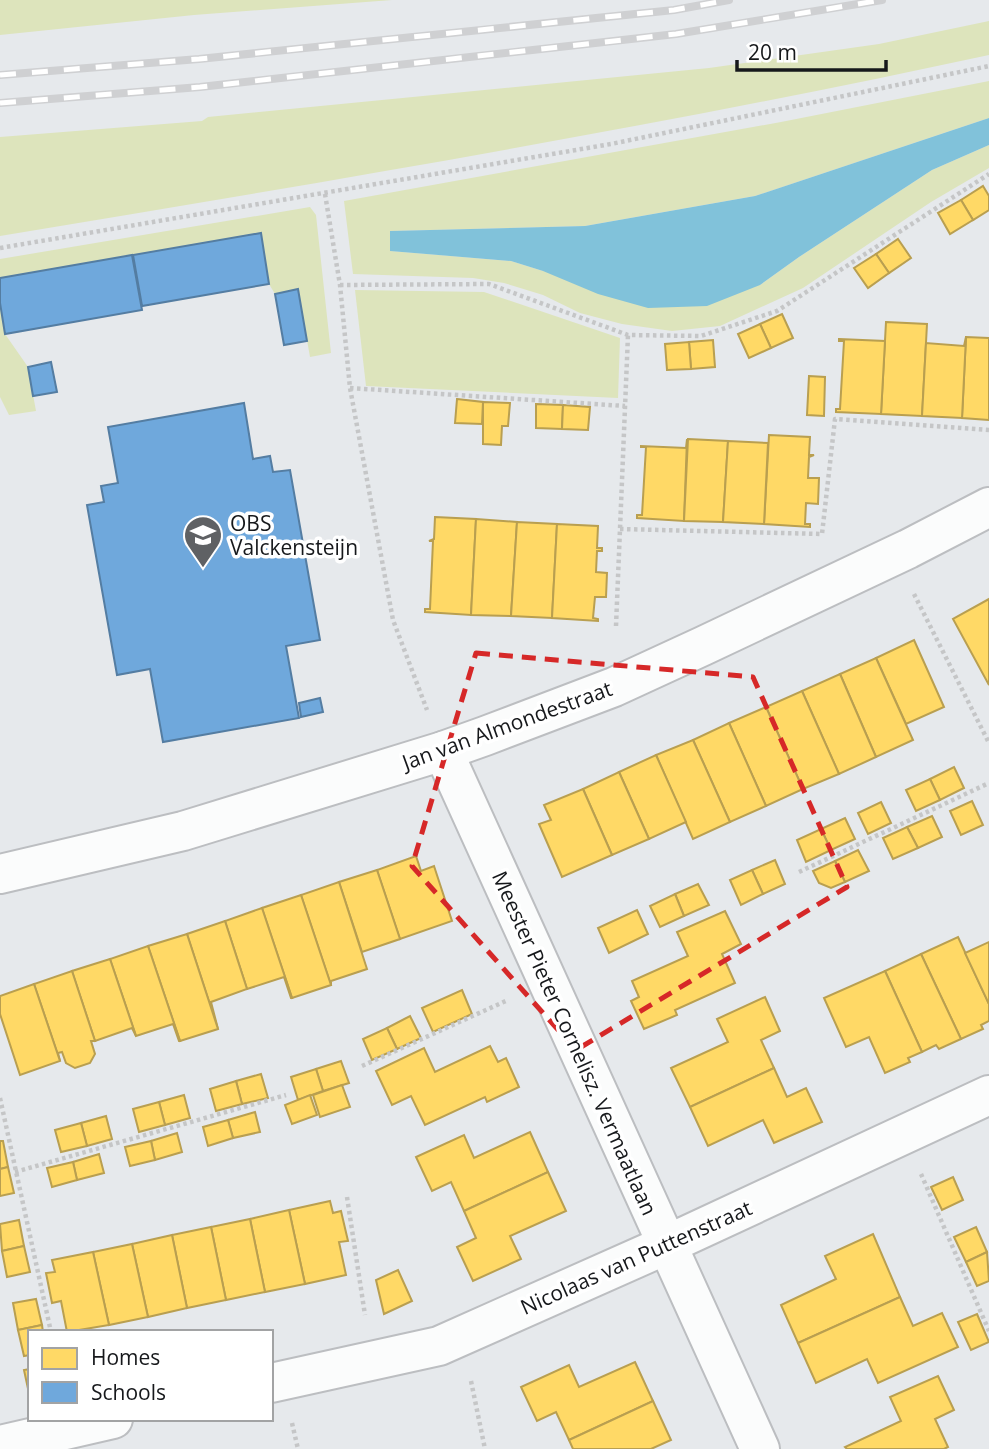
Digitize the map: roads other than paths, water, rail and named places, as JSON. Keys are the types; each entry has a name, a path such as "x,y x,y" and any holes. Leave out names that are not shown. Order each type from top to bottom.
{"street":[{"name":"Jan van Almondestraat","path":"0,874 183,831 443,751 614,687 989,507"},
{"name":"Meester Pieter Cornelisz. Vermaatlaan","path":"443,751 760,1449"},
{"name":"Nicolaas van Puttenstraat","path":"273,1383 439,1346 666,1245 989,1095"},
{"path":"0,1445 104,1421"}],"water":[{"path":"989,118 989,145 932,170 760,285 707,306 648,308 598,294 511,261 390,251 390,231 585,226 755,196"}],"railway":[{"path":"0,75 199,59 674,10 729,0"},
{"path":"0,103 200,87 676,34 882,0"}],"place":[{"name":"OBS Valckensteijn","path":"203,569"}]}
